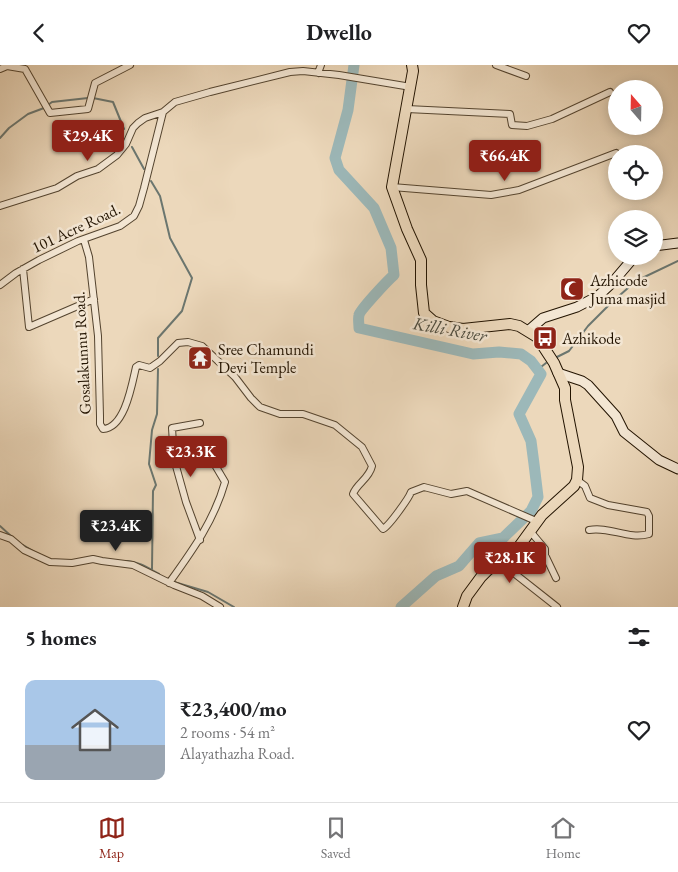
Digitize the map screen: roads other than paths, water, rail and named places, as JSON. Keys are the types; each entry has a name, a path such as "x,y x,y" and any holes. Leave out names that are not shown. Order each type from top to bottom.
{"main road":[{"path":"412,65 413,71 407,109 401,131 392,187 407,229 422,260 423,306 427,317 439,324 463,329 510,324 520,326 537,337 565,388 565,400 578,467 577,480 574,485 534,520 530,531 515,552 488,570 474,585 467,596 464,607"}],"street":[{"path":"0,69 7,66 25,69 50,113 88,109 95,83 130,65"},
{"path":"318,73 321,65"},
{"path":"496,65 526,76"},
{"path":"0,206 64,185 77,176 98,169 117,155 138,123 162,112 175,102 290,72 339,75 410,87"},
{"path":"407,109 510,114 512,125 527,126 552,119 608,93"},
{"name":"101 Acre Road.","path":"0,285 23,269 78,241 120,227 134,216 144,188 162,112"},
{"path":"392,187 492,195 519,190 608,156"},
{"name":"Gosalakunnu Road.","path":"84,240 89,257 98,336 100,423 104,430 114,423 125,409 136,367 139,365 149,368 153,367 178,343 191,342 202,347 212,355 235,377 260,407 280,414 303,413 331,423 362,447 372,466 369,475 353,494 383,529 391,523 411,492 424,487 451,494 467,491 534,520"},
{"path":"663,245 678,243"},
{"path":"528,331 543,318 577,307 598,296 627,265"},
{"path":"23,269 29,327 94,299"},
{"path":"558,373 588,385 616,416 624,432 659,460 678,469"},
{"path":"200,423 172,428 174,459 186,502 200,540"},
{"path":"169,583 200,540 219,503 225,482 209,455 174,459"},
{"path":"577,480 585,486 590,498 608,505 646,512 649,516 649,533 641,536 629,536 602,529 590,530"},
{"path":"530,531 545,549 545,555 556,578"},
{"path":"1,535 11,539 24,551 59,564 92,559 111,563 128,563 169,583 202,596 220,607"},
{"path":"500,562 557,607"}],"waterway":[{"name":"Killi River","path":"354,65 348,110 335,158 339,170 374,208 391,248 394,275 361,312 359,328 473,354 499,352 521,354 531,361 541,374 519,414 531,441 534,464 538,497 531,511 503,538 479,543 459,566 436,576 401,607"},
{"path":"0,138 9,128 28,114 44,108 52,102 88,98"},
{"path":"93,98 113,102 124,129"},
{"path":"132,147 144,169"},
{"path":"151,181 160,196 170,238 192,278 182,311 158,338 158,356"},
{"path":"557,357 569,351 588,326 636,281 678,261"},
{"name":"Killi River","path":"533,363 541,367 546,363"},
{"path":"152,569 153,491 156,485 149,464 152,430 157,414 158,369"},
{"path":"0,526 11,536"},
{"path":"23,545 38,554"},
{"path":"127,561 140,564 159,574"},
{"path":"174,582 208,592 234,607"}],"place":[{"name":"Azhicode Juma masjid","path":"572,289"},
{"name":"Azhikode","path":"545,338"},
{"name":"Sree Chamundi Devi Temple","path":"200,358"}]}
